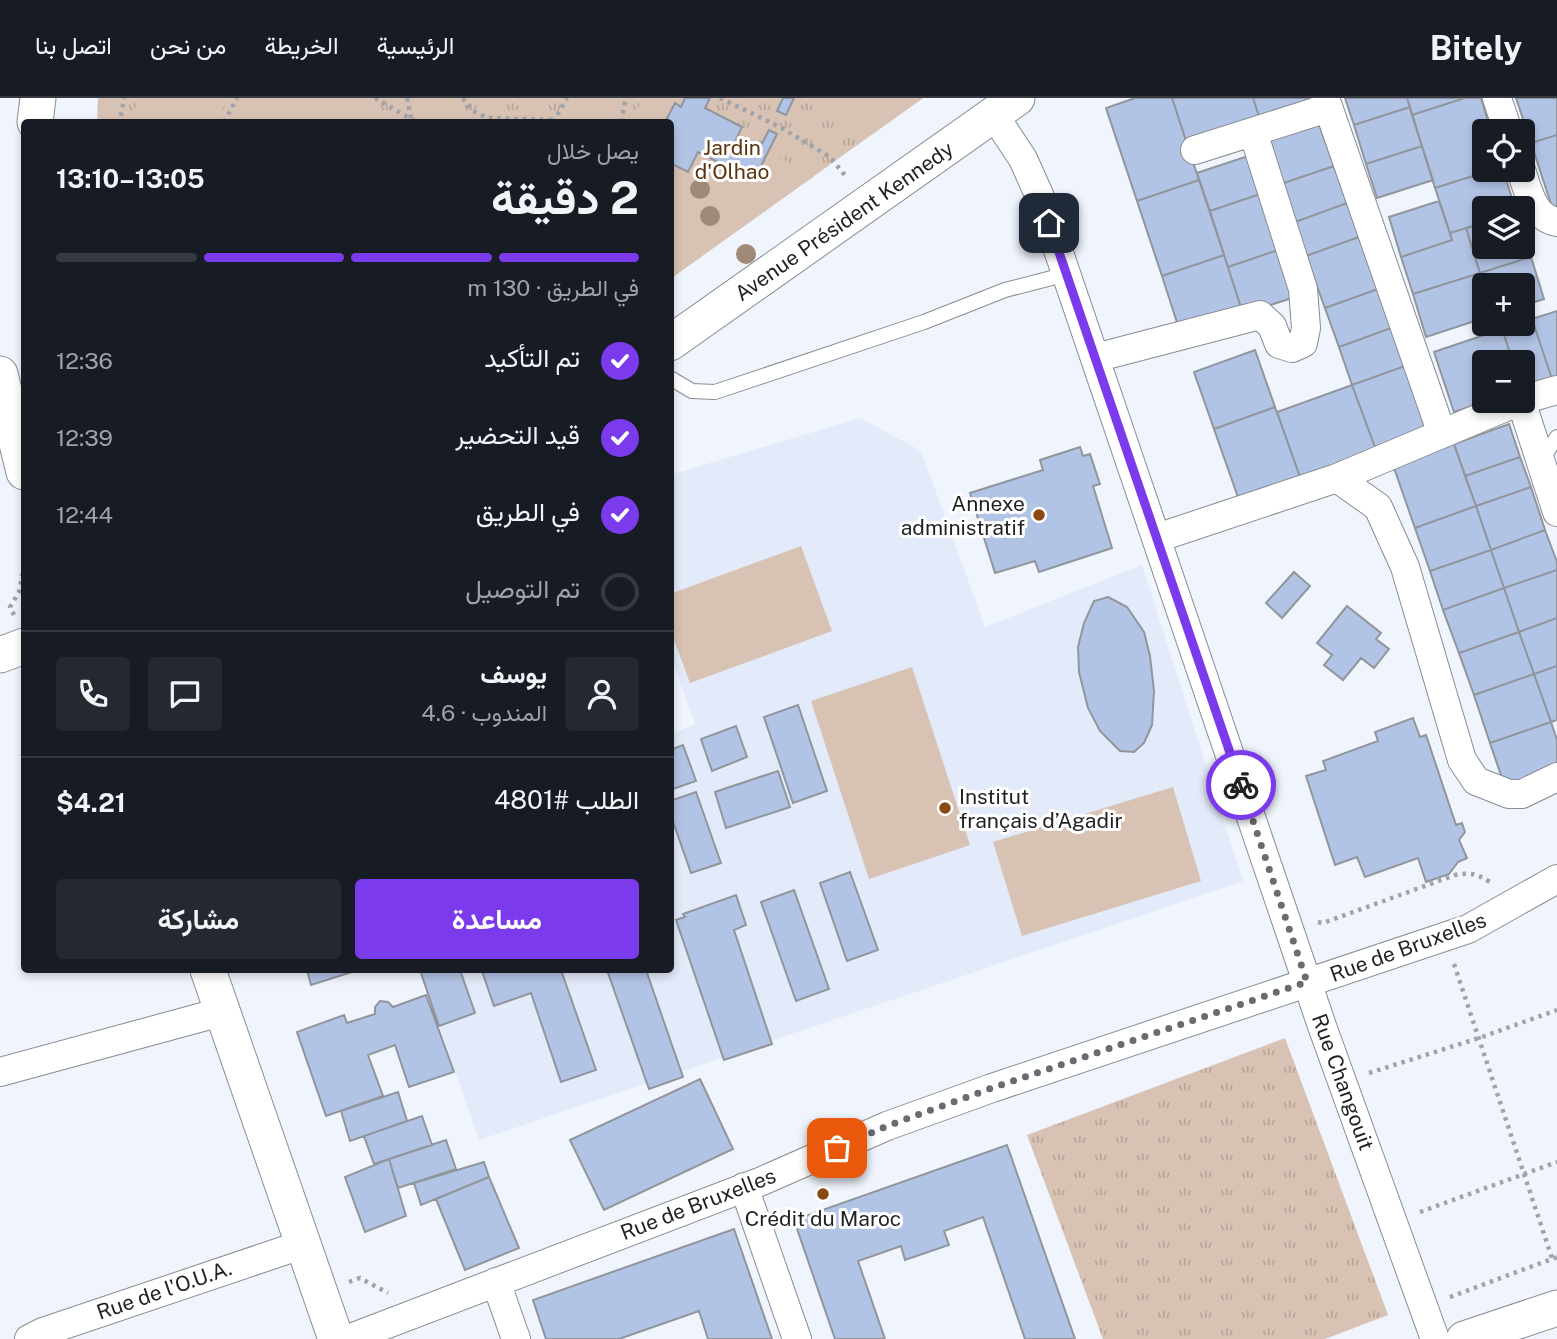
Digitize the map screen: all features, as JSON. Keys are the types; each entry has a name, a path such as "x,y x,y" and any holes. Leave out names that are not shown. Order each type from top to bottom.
{"street":[{"path":"35,119 38,98"},
{"path":"1497,98 1504,119"},
{"path":"1195,150 1253,132 1326,103 1443,434"},
{"name":"Avenue Président Kennedy","path":"674,340 1006,107"},
{"name":"Rue Changouit","path":"1006,107 1023,159 1041,197 1307,982 1435,1339"},
{"path":"1096,358 1260,315 1272,326 1279,344 1292,348 1303,343 1307,328 1303,289 1253,132"},
{"path":"1526,182 1538,212 1557,222"},
{"path":"0,374 21,460"},
{"path":"1535,396 1557,390"},
{"path":"1157,538 1337,478 1491,413"},
{"path":"1530,413 1552,445 1557,512"},
{"path":"1337,478 1378,507 1405,567 1461,760 1476,781 1508,794 1522,794 1557,776"},
{"path":"0,655 20,632"},
{"name":"Rue de Bruxelles","path":"348,1339 744,1187 887,1126 1468,929 1557,879"},
{"path":"209,973 301,1245 336,1339"},
{"path":"0,1072 221,1012"},
{"path":"744,1187 797,1339"},
{"name":"Rue de l'O.U.A.","path":"40,1336 301,1245"},
{"path":"496,1282 516,1339"},
{"path":"1464,1339 1557,1308"}],"lane":[{"path":"674,380 692,391 715,391 924,322 1005,290 1067,274"}],"path":[{"path":"121,119 124,98"},
{"path":"226,119 237,98"},
{"path":"375,98 411,119"},
{"path":"407,98 413,119"},
{"path":"463,98 471,110 488,118 510,119"},
{"path":"554,119 567,98"},
{"path":"622,119 627,98"},
{"path":"720,98 780,127 830,158 868,203"},
{"path":"20,632 10,607 21,582"},
{"path":"1284,912 1323,923 1469,872 1478,874 1521,901"},
{"path":"1423,1307 1555,1258 1443,938"},
{"path":"1343,1081 1557,1010"},
{"path":"1393,1222 1557,1161"},
{"path":"318,1291 360,1278 391,1294 401,1318"}],"shaded area":[{"name":"Institut français d’Agadir","path":"860,418 921,451 985,627 1142,565 1243,881 479,1140 421,973 674,973 674,733 695,724 674,664 674,474"}],"green space":[{"name":"Jardin d'Olhao","path":"98,98 923,98 674,276 674,119 97,119"},
{"path":"141,98 229,98 217,119 136,119 130,116"},
{"path":"248,98 355,98 397,119 237,119"},
{"path":"415,98 452,98 469,119 438,119 424,112"},
{"path":"579,98 619,98 615,119 566,119"},
{"path":"642,98 685,98 681,107 675,104 667,119 635,119"},
{"path":"797,98 923,98 871,135"},
{"path":"698,152 754,180 768,152 814,176 674,276 674,165 688,171"},
{"path":"801,546 832,631 690,683 674,640 674,593"},
{"path":"912,667 970,845 869,879 811,701"},
{"path":"1173,787 1201,881 1022,936 993,842"},
{"path":"1285,1038 1388,1315 1325,1339 1103,1339 1027,1135"}],"building":[{"path":"685,98 710,98 705,108 742,127 732,148 742,153 747,143 759,149 769,130 777,134 754,180 698,152 688,172 674,165 674,119 667,119 675,103 681,107"},
{"path":"783,98 794,98 786,115 777,111"},
{"path":"1135,98 1172,98 1199,180 1137,201 1106,108"},
{"path":"1172,98 1253,98 1261,123 1188,147"},
{"path":"1253,98 1312,98 1314,105 1261,123"},
{"path":"1345,98 1407,98 1410,107 1354,125"},
{"path":"1407,98 1465,98 1412,115"},
{"path":"1465,98 1481,98 1487,119 1472,119 1472,176 1435,188 1412,115"},
{"path":"1516,98 1557,98 1557,135 1535,142 1535,119 1523,119"},
{"path":"1410,107 1422,146 1366,164 1354,125"},
{"path":"1316,116 1334,166 1281,184 1264,135"},
{"path":"1557,135 1557,209 1553,210 1535,155 1535,142"},
{"path":"1422,146 1433,180 1377,198 1366,164"},
{"path":"1251,155 1263,193 1210,211 1197,173"},
{"path":"1334,166 1347,203 1295,222 1281,184"},
{"path":"1472,176 1472,182 1507,182 1511,196 1472,196 1472,227 1450,233 1435,188"},
{"path":"1199,180 1224,255 1162,276 1137,201"},
{"path":"1263,193 1281,249 1228,267 1210,211"},
{"path":"1439,201 1452,240 1401,257 1389,217"},
{"path":"1347,203 1359,237 1306,256 1295,222"},
{"path":"1472,226 1472,247 1466,228"},
{"path":"1466,228 1472,247 1472,259 1476,259 1480,273 1472,273 1472,276 1413,294 1401,257 1452,240 1450,233"},
{"path":"1359,237 1378,289 1325,308 1306,256"},
{"path":"1281,249 1298,296 1243,314 1228,267"},
{"path":"1224,255 1243,314 1181,335 1162,276"},
{"path":"1476,259 1525,259 1480,273"},
{"path":"1532,259 1544,299 1535,302 1535,273 1480,273"},
{"path":"1472,276 1472,322 1426,337 1413,294"},
{"path":"1378,289 1391,328 1339,347 1325,308"},
{"path":"1557,311 1557,377 1552,379 1535,328 1535,318"},
{"path":"1391,328 1405,366 1352,385 1339,347"},
{"path":"1535,328 1552,379 1535,385 1535,350 1509,350 1504,336 1535,336"},
{"path":"1481,336 1504,336 1509,350 1472,350 1472,406 1454,412 1434,352"},
{"path":"1255,350 1275,407 1214,429 1194,372"},
{"path":"1405,366 1428,431 1376,450 1352,385"},
{"path":"1352,385 1376,450 1300,477 1277,412"},
{"path":"1275,407 1300,477 1239,500 1214,429"},
{"path":"1509,424 1520,457 1465,476 1454,444"},
{"path":"1454,444 1476,506 1415,528 1393,465"},
{"name":"Annexe administratif","path":"1080,447 1083,456 1090,454 1100,484 1093,486 1112,548 1039,572 1035,561 995,573 970,493 1043,470 1040,460"},
{"path":"1520,457 1531,487 1476,506 1465,476"},
{"path":"1531,487 1545,530 1491,550 1476,506"},
{"path":"1476,506 1491,550 1430,571 1415,528"},
{"path":"1545,530 1557,562 1557,570 1504,588 1491,550"},
{"path":"1491,550 1504,588 1443,610 1430,571"},
{"path":"1557,570 1557,618 1519,632 1504,588"},
{"path":"1294,572 1310,586 1282,618 1266,603"},
{"path":"1504,588 1519,632 1459,653 1443,610"},
{"path":"1108,597 1127,607 1144,632 1150,656 1154,691 1152,725 1144,743 1134,752 1120,751 1100,731 1088,708 1079,672 1078,647 1084,623 1094,601"},
{"path":"1347,606 1381,633 1376,639 1389,649 1374,668 1361,658 1343,680 1324,665 1332,655 1317,643"},
{"path":"1557,618 1557,666 1534,674 1519,632"},
{"path":"1519,632 1534,674 1474,695 1459,653"},
{"path":"1557,666 1557,720 1551,722 1534,674"},
{"path":"1534,674 1551,722 1490,743 1474,695"},
{"path":"798,705 827,791 793,803 764,717"},
{"path":"1413,718 1420,737 1426,735 1456,825 1462,823 1465,832 1459,840 1467,858 1458,862 1449,874 1426,882 1418,858 1365,877 1357,857 1335,865 1306,776 1326,770 1323,761 1378,741 1375,732"},
{"path":"1551,722 1557,740 1557,772 1506,790 1490,743"},
{"path":"736,726 747,757 712,771 701,739"},
{"path":"683,745 696,781 674,789 674,748"},
{"path":"778,771 790,807 726,828 715,792"},
{"path":"696,792 721,863 691,873 674,824 674,800"},
{"path":"850,872 878,950 847,961 820,883"},
{"path":"794,890 829,989 796,1001 761,902"},
{"path":"736,895 746,925 734,930 772,1044 724,1060 676,920 685,917 683,914"},
{"path":"308,973 349,973 311,985"},
{"path":"421,973 461,973 475,1013 439,1026"},
{"path":"483,973 562,973 596,1070 561,1082 531,993 494,1006"},
{"path":"608,973 647,973 683,1077 649,1089"},
{"path":"426,995 454,1072 409,1087 395,1045 368,1055 383,1096 326,1116 297,1032 344,1015 347,1023 375,1014 375,1007 380,1001 388,1002 393,1007"},
{"path":"700,1079 733,1149 604,1210 570,1140"},
{"path":"398,1092 407,1121 350,1141 341,1111"},
{"path":"422,1116 432,1145 374,1164 364,1136"},
{"path":"446,1140 456,1169 398,1188 389,1159"},
{"path":"1007,1145 1075,1339 1025,1339 983,1217 944,1231 949,1245 905,1260 901,1246 858,1261 885,1339 835,1339 794,1220"},
{"path":"389,1159 406,1216 365,1232 345,1177"},
{"path":"484,1162 489,1177 421,1205 414,1183"},
{"path":"489,1177 519,1248 465,1270 436,1199"},
{"path":"734,1229 772,1339 708,1339 699,1311 619,1339 546,1339 533,1300"}],"way so far":[{"path":"837,1148 887,1126 992,1088 1307,982 1241,785"}],"place":[{"name":"Annexe administratif","path":"1039,515"},
{"name":"Institut français d’Agadir","path":"945,808"},
{"name":"Crédit du Maroc","path":"823,1194"}],"route":[{"path":"1049,223 1241,785"}]}
